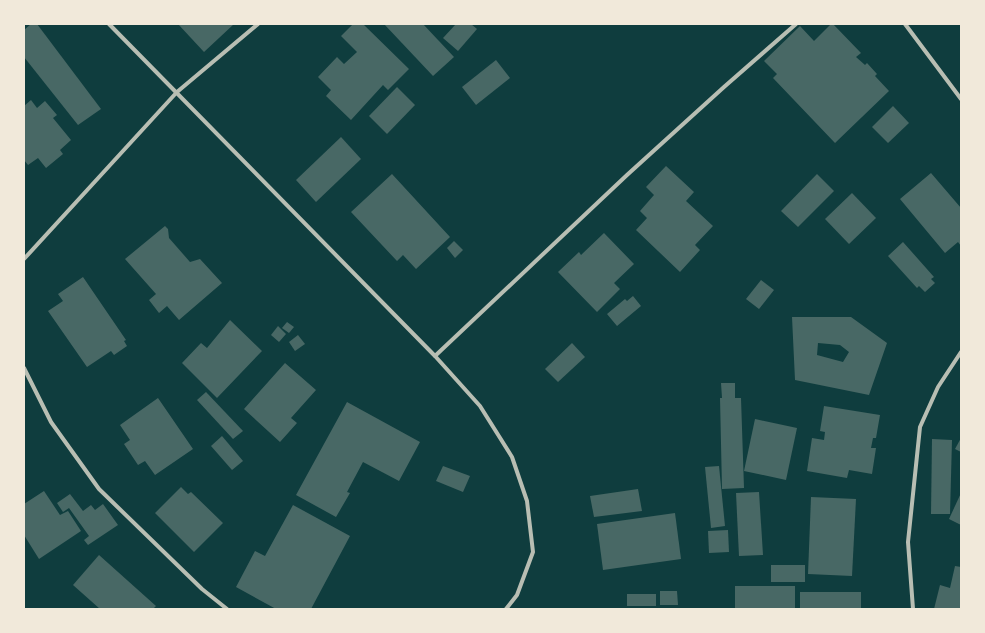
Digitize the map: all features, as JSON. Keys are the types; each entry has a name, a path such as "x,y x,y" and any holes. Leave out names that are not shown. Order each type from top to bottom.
{"street":[{"path":"109,24 435,356 480,406 512,457 527,501 533,552 517,595 506,609"},
{"path":"24,259 177,92 258,24"},
{"path":"435,356 627,175 724,86 796,24"},
{"path":"905,24 961,99"},
{"path":"913,609 908,542 920,427 938,387 961,352"},
{"path":"24,368 51,422 99,489 202,588 227,609"}],"building":[{"path":"31,24 37,24 101,109 78,125 24,57 24,30"},
{"path":"178,24 234,24 204,52"},
{"path":"353,24 363,24 409,69 388,90 383,85 351,120 326,96 331,90 318,77 337,57 344,64 357,52 341,36"},
{"path":"384,24 423,24 454,57 433,76"},
{"path":"456,24 471,24 477,29 458,51 443,38"},
{"path":"831,24 833,24 861,53 856,57 865,65 867,63 877,74 875,76 889,91 835,143 773,78 777,74 764,61 800,26 814,41"},
{"path":"496,60 510,78 476,105 462,87"},
{"path":"397,87 415,105 387,134 369,116"},
{"path":"31,100 37,108 45,101 57,115 53,118 71,140 60,150 63,154 46,168 38,158 28,165 24,160 24,106"},
{"path":"893,106 909,123 888,143 872,127"},
{"path":"341,137 361,159 316,202 296,180"},
{"path":"666,166 694,192 686,201 713,226 695,245 700,250 680,272 636,230 647,218 640,211 654,195 646,187"},
{"path":"931,173 961,208 961,246 958,242 945,253 900,199"},
{"path":"392,174 450,237 416,269 403,255 397,261 351,212"},
{"path":"817,174 834,191 798,227 781,211"},
{"path":"852,193 876,218 849,244 825,219"},
{"path":"165,226 168,229 169,238 190,262 200,259 222,283 179,320 167,306 159,313 149,300 156,294 125,259"},
{"path":"604,233 634,264 614,283 620,289 597,312 558,272 579,252 581,255"},
{"path":"454,241 463,250 455,258 447,248"},
{"path":"903,242 934,277 931,279 935,283 925,292 919,286 917,288 888,256"},
{"path":"83,277 126,340 124,341 127,346 114,355 111,351 87,367 48,311 63,301 58,294"},
{"path":"761,280 774,290 759,309 746,299"},
{"path":"633,296 641,306 617,326 607,314 625,299 627,301"},
{"path":"792,317 851,317 887,343 869,395 795,380","holes":["818,343 840,345 849,352 843,362 817,355"]},
{"path":"230,320 262,351 217,398 182,363 201,343 207,348"},
{"path":"287,322 294,327 289,333 282,328"},
{"path":"278,326 286,334 279,342 271,335"},
{"path":"298,335 305,344 295,351 289,342"},
{"path":"572,343 585,357 558,382 545,369"},
{"path":"285,363 316,390 291,418 297,423 280,442 244,409"},
{"path":"721,383 735,383 735,398 741,398 744,488 722,489"},
{"path":"206,392 243,431 233,439 197,400"},
{"path":"158,398 193,449 155,475 145,461 138,465 124,444 130,440 120,425"},
{"path":"347,402 420,442 399,481 363,462 347,492 350,493 336,517 296,495"},
{"path":"824,406 880,415 876,438 873,438 871,448 876,448 872,474 849,470 847,478 807,471 812,438 824,440 825,432 820,431"},
{"path":"755,419 797,428 786,480 744,471"},
{"path":"222,436 243,461 232,470 211,446"},
{"path":"961,438 961,452 955,449"},
{"path":"932,439 952,440 950,514 931,514"},
{"path":"443,466 470,476 463,492 436,481"},
{"path":"719,466 725,526 711,528 705,467"},
{"path":"181,487 188,494 191,492 223,523 194,552 155,513"},
{"path":"638,489 642,511 594,517 590,496"},
{"path":"44,491 60,515 68,511 81,531 39,559 24,535 24,504"},
{"path":"759,492 763,555 739,556 736,493"},
{"path":"961,493 961,525 949,519"},
{"path":"70,494 83,511 91,505 95,510 103,504 118,525 88,545 84,540 89,536 69,508 63,512 57,503"},
{"path":"811,497 856,499 852,576 808,574"},
{"path":"293,505 350,536 311,609 276,609 236,587 255,551 265,556"},
{"path":"675,513 681,559 603,570 597,524"},
{"path":"728,530 729,552 709,553 708,531"},
{"path":"99,555 156,606 153,609 100,609 73,585"},
{"path":"771,565 805,565 805,582 771,582"},
{"path":"955,566 961,567 961,609 934,609 940,585 950,588"},
{"path":"735,586 795,586 795,609 735,608"},
{"path":"660,591 677,591 678,605 660,605"},
{"path":"800,592 861,592 861,609 800,609"},
{"path":"627,594 656,594 656,606 627,606"}]}
